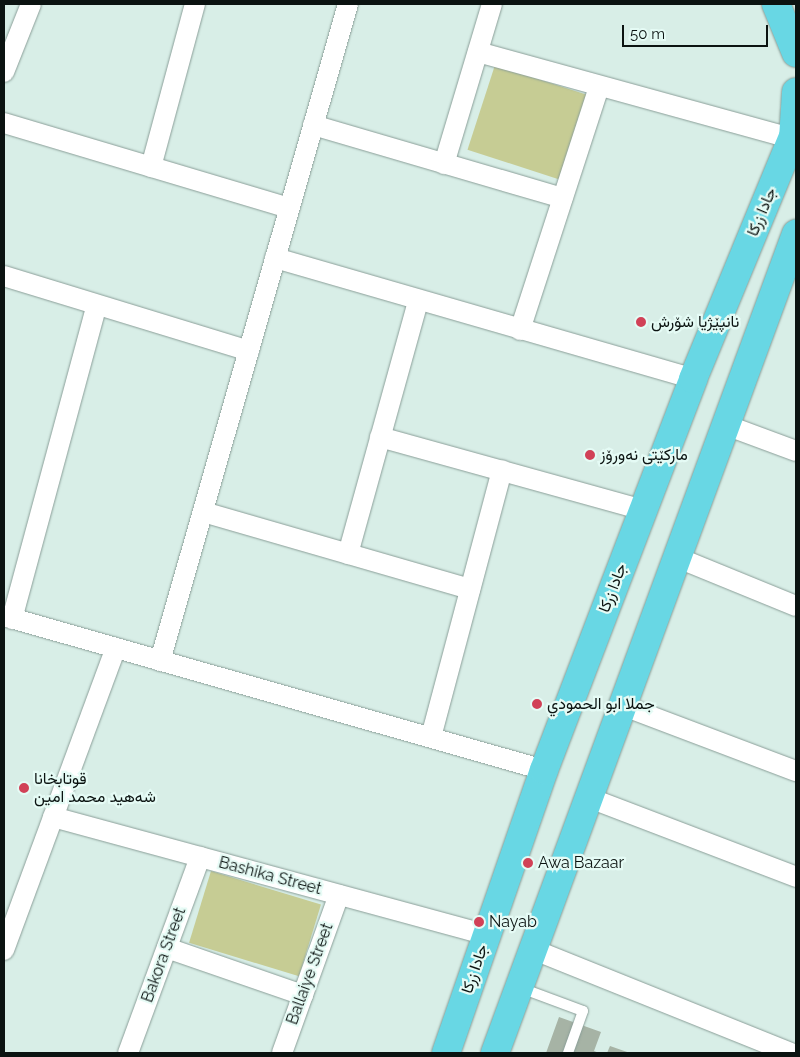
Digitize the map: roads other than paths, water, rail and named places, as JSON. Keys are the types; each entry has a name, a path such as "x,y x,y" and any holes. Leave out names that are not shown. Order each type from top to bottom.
{"main road":[{"path":"776,4 796,53"},
{"name":"جادا زرکا","path":"446,1053 544,770 693,379 794,134 796,92"},
{"path":"495,1053 587,797 796,234"}],"street":[{"path":"4,72 31,4"},
{"path":"151,167 195,4"},
{"path":"160,661 288,208 348,4"},
{"path":"444,164 492,4"},
{"path":"478,52 599,87 794,134"},
{"path":"520,330 599,87"},
{"path":"4,123 288,208"},
{"path":"313,125 563,198"},
{"path":"275,258 418,301 693,379"},
{"path":"4,276 249,351"},
{"path":"348,554 418,301"},
{"path":"97,305 8,617 544,770"},
{"path":"726,425 796,451"},
{"path":"380,437 643,510"},
{"path":"431,737 502,470"},
{"path":"202,512 470,589"},
{"path":"676,557 796,606"},
{"path":"4,950 8,928 53,817 116,648"},
{"path":"621,705 796,771"},
{"path":"587,797 795,872"},
{"name":"Bashika Street","path":"53,817 487,936"},
{"name":"Bakora Street","path":"128,1053 200,857"},
{"name":"Ballaiye Street","path":"282,1053 339,895"},
{"path":"167,948 303,995"},
{"path":"532,949 784,1052"}],"lane":[{"path":"519,987 584,1011 568,1053"}],"place":[{"name":"نانپێژیا شۆرش","path":"641,322"},
{"name":"مارکێتی نەورۆز","path":"590,455"},
{"name":"جملا ابو الحمودي","path":"537,704"},
{"name":"قوتابخانا شەهید محمد امین","path":"24,788"},
{"name":"Awa Bazaar","path":"528,863"},
{"name":"Nayab","path":"479,922"}]}
